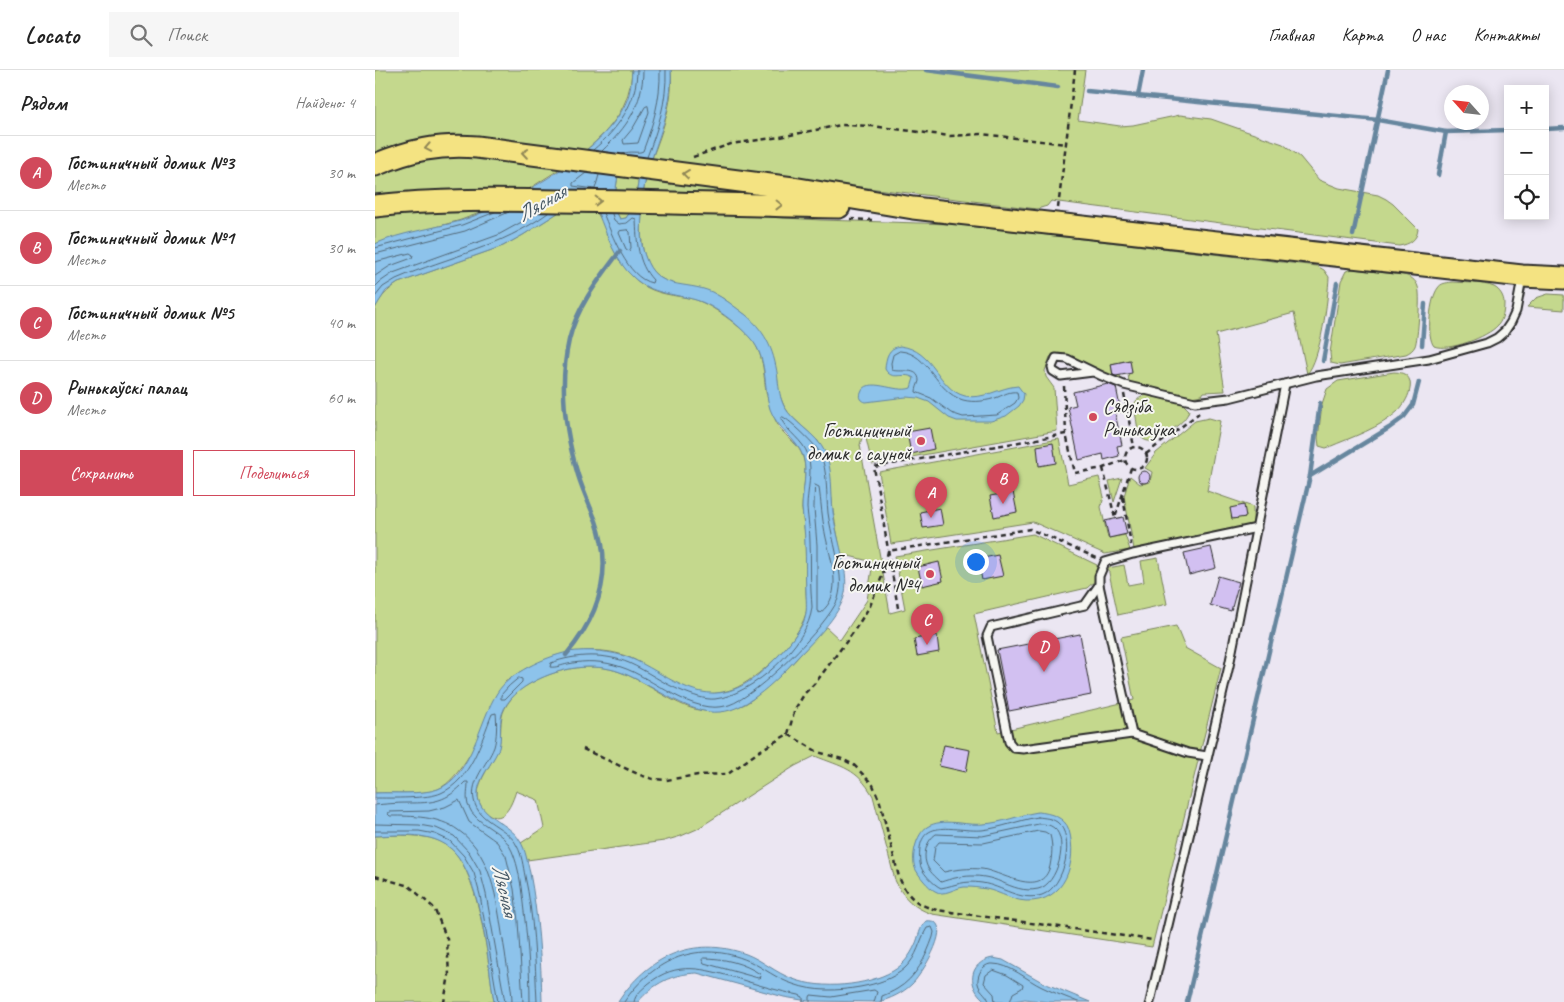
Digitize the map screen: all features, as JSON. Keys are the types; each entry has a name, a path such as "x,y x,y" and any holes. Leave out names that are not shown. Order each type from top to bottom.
{"main road":[{"path":"375,165 411,152 433,147 454,145 477,147 793,188 913,208 1522,276 1564,278"},
{"path":"375,206 461,200 913,208"}],"lane":[{"path":"1093,372 1065,376 1057,375 1052,367 1056,358 1067,359 1125,385 1195,402 1229,398 1316,376 1429,359 1487,343 1497,338 1511,322 1516,311 1522,276"},
{"path":"1149,1002 1229,666 1285,384"},
{"path":"1132,734 1099,585 1101,568 1105,562 1133,554 1257,528"},
{"path":"1099,585 1085,605 991,627 987,632 1009,742 1015,748 1023,749 1132,734 1188,753 1207,756"}],"path":[{"path":"1057,224 1075,70"},
{"path":"693,157 731,144 781,137 841,125 872,126 950,136 981,134 1066,144"},
{"path":"1065,376 1066,434 1075,473 1103,468 1125,460"},
{"path":"1125,385 1124,395 1134,447"},
{"path":"1146,454 1197,413 1203,411"},
{"path":"898,608 874,467 1066,434"},
{"path":"1134,447 1141,448 1146,454 1147,459 1143,466 1139,468 1131,468 1126,464 1125,460 1126,452 1134,447"},
{"path":"1103,468 1115,518 1131,468"},
{"path":"1122,495 1133,554"},
{"path":"888,551 1030,529 1105,562"},
{"path":"583,749 653,779 666,780 698,775 728,774 761,750 788,734 795,709 805,693 816,682 852,634 870,606 883,574 888,551"},
{"path":"788,734 818,752 842,759 853,765 873,785 903,889 917,903 937,910 1165,941"},
{"path":"375,876 409,886 434,908 447,939 449,975 444,1002"}],"green space":[{"path":"375,70 632,70 631,83 624,105 612,124 586,150 452,134 412,140 375,153"},
{"path":"671,70 1085,70 1078,120 1120,126 1180,115 1211,119 1283,144 1300,157 1319,180 1339,188 1378,195 1393,204 1418,229 1412,241 1399,246 1051,201 1047,206 1037,209 651,161 669,105"},
{"path":"456,155 560,169 524,192 375,197 375,175 415,162"},
{"path":"639,173 632,208 626,218 620,219 615,203 618,175"},
{"path":"646,177 789,195 643,194"},
{"path":"592,208 602,221 617,256 627,271 636,279 653,290 693,299 708,305 742,330 757,348 773,415 779,427 799,448 803,457 805,476 802,509 805,535 807,608 804,619 790,642 770,664 738,687 720,693 707,694 685,688 635,660 619,654 585,651 567,653 550,658 505,682 485,726 467,759 447,784 429,792 375,793 375,309 385,294 398,283 503,246 564,209"},
{"path":"642,210 821,220 952,224 1317,266 1324,270 1329,277 1320,342 1312,366 1307,374 1294,313 1216,334 1225,391 1204,392 1202,395 1191,397 1129,383 1128,373 1132,372 1129,360 1111,364 1113,376 1120,375 1121,381 1067,356 1055,354 1050,357 1045,371 1046,377 1054,388 1057,431 872,464 864,430 860,445 890,613 905,609 895,556 1033,534 1097,565 1096,580 1087,588 974,614 998,732 1134,700 1121,637 1176,626 1185,648 1221,668 1152,947 932,914 920,909 905,897 895,880 873,796 867,787 855,774 841,766 815,756 795,766 697,829 664,841 527,860 521,843 544,828 538,800 516,791 510,807 503,815 493,816 482,808 478,799 478,790 498,748 505,708 517,693 537,680 572,668 596,667 630,676 685,706 708,711 737,707 752,700 779,676 825,626 840,640 867,600 873,562 841,554 833,511 829,471 818,441 790,415 784,406 749,320 742,312 715,294 669,282 658,276 646,259 643,248"},
{"path":"485,211 461,220 375,244 375,216"},
{"path":"1353,269 1406,276 1416,282 1419,291 1418,326 1415,346 1410,352 1340,365 1331,363 1330,353 1341,281 1346,271"},
{"path":"1452,282 1484,284 1496,288 1503,298 1503,315 1498,325 1486,334 1458,345 1449,347 1434,346 1430,335 1430,317 1433,300 1439,286"},
{"path":"1548,294 1564,295 1564,310 1527,307 1536,298"},
{"path":"1394,372 1402,373 1410,381 1409,393 1398,411 1375,427 1356,436 1326,448 1319,446 1318,438 1322,404 1327,389 1338,381"},
{"path":"1146,395 1182,403 1189,410 1180,424 1154,441 1142,438 1137,427 1134,405 1136,401"},
{"path":"1209,418 1220,421 1207,491 1253,507 1253,525 1134,549 1124,496 1130,476 1140,484 1150,482 1152,472 1145,468 1156,453 1195,421"},
{"path":"1059,439 1068,484 1099,477 1104,497 1101,507 1108,538 1125,535 1130,550 1105,554 1033,522 891,544 879,472"},
{"path":"1122,478 1114,502 1109,481"},
{"path":"1158,558 1167,604 1118,615 1108,568 1124,565 1128,585 1144,582 1141,561"},
{"path":"375,836 418,836 440,841 457,855 467,872 480,916 494,1002 375,1002"}],"water":[{"name":"Лясная","path":"632,70 671,70 667,111 644,190 641,236 645,256 650,267 664,280 702,288 716,294 746,315 765,336 775,361 784,406 793,418 821,445 828,459 831,473 833,512 844,563 845,593 832,619 781,675 752,699 731,710 707,712 694,708 626,674 599,667 577,668 545,676 530,684 511,699 502,714 499,748 482,778 478,798 490,816 510,829 525,852 533,889 537,921 542,1002 494,1002 481,917 475,894 458,856 446,845 430,838 412,835 375,836 375,793 431,791 450,782 467,760 497,693 510,679 539,662 568,652 608,652 630,658 694,690 708,693 722,692 737,688 746,683 766,667 793,639 806,615 802,508 805,475 803,456 796,444 773,416 768,400 763,363 756,347 740,328 711,306 696,300 663,293 640,283 627,271 616,256 598,213 592,208 564,209 503,246 398,283 386,291 375,308 375,244 406,234 460,221 481,213 504,203 555,174 599,138 616,119 627,100","holes":["639,173 632,208 626,218 620,219 615,203 618,175"]},
{"path":"900,346 912,349 921,355 948,386 965,396 985,395 1018,386 1024,394 1023,400 1019,406 1006,416 991,421 957,421 949,418 929,402 918,398 906,397 863,401 860,395 864,388 869,385 898,389 911,388 914,378 906,375 894,376 885,369 888,354"},
{"path":"1038,812 1047,813 1061,819 1069,830 1071,842 1072,855 1070,867 1059,888 1050,895 1039,900 1026,901 975,887 964,887 945,893 938,893 927,884 915,868 914,858 917,840 923,830 933,824 947,822 990,823"},
{"path":"926,921 935,922 939,928 938,937 929,959 916,979 905,990 878,1002 808,1001 784,997 697,973 679,975 664,981 650,990 638,1002 618,1002 630,986 657,962 673,954 690,949 708,947 746,954 793,979 805,982 844,985 870,980 893,971 903,963 913,949 920,930"},
{"path":"993,958 1003,960 1044,983 1090,1002 1049,1002 1025,999 1008,1002 987,1002 976,990 973,976 979,965 985,960"}],"building":[{"path":"1130,360 1132,373 1113,375 1111,364"},
{"name":"Сядзіба Рынькаўка","path":"1108,384 1116,387 1121,412 1115,413 1122,445 1117,446 1119,456 1104,460 1103,454 1079,460 1068,407 1076,405 1073,392"},
{"name":"Гостиничный домик с сауной","path":"930,428 934,449 911,454 907,432"},
{"path":"1053,443 1056,463 1039,466 1037,446"},
{"path":"1144,471 1150,477 1144,483 1138,477"},
{"path":"1013,492 1017,512 994,517 990,496"},
{"path":"1244,505 1246,517 1232,519 1230,508"},
{"path":"940,508 943,525 923,528 920,512"},
{"path":"1123,517 1127,534 1109,538 1105,521"},
{"path":"1211,547 1216,568 1189,575 1184,553"},
{"path":"998,555 1003,576 982,580 978,559"},
{"name":"Гостиничный домик №4","path":"939,562 943,581 922,586 918,567"},
{"path":"1218,576 1239,582 1231,611 1210,605"},
{"path":"1080,634 1091,695 1009,711 997,650"},
{"path":"937,635 939,652 917,656 914,639"},
{"path":"944,745 970,750 966,772 939,766"}],"waterway":[{"path":"926,70 1058,87"},
{"path":"1138,96 1143,70"},
{"path":"1353,235 1388,70"},
{"path":"1087,91 1378,120 1446,132 1504,130"},
{"path":"1549,129 1564,128"},
{"path":"1438,175 1446,132"},
{"path":"566,655 578,640 595,609 600,593 604,558 596,521 573,459 565,408 564,374 566,357 569,340 583,304 620,251"},
{"path":"1323,361 1337,283"},
{"path":"1422,345 1425,304"},
{"path":"1310,476 1404,417 1413,405 1419,382"},
{"path":"1187,1002 1310,476 1320,403"}],"place":[{"name":"Сядзіба Рынькаўка","path":"1093,417"},
{"name":"Гостиничный домик с сауной","path":"921,441"},
{"name":"Гостиничный домик №1","path":"1003,504"},
{"name":"Гостиничный домик №3","path":"931,518"},
{"name":"Гостиничный домик №4","path":"930,574"},
{"name":"Гостиничный домик №5","path":"927,645"},
{"name":"Рынькаўскi палац","path":"1044,672"}]}
